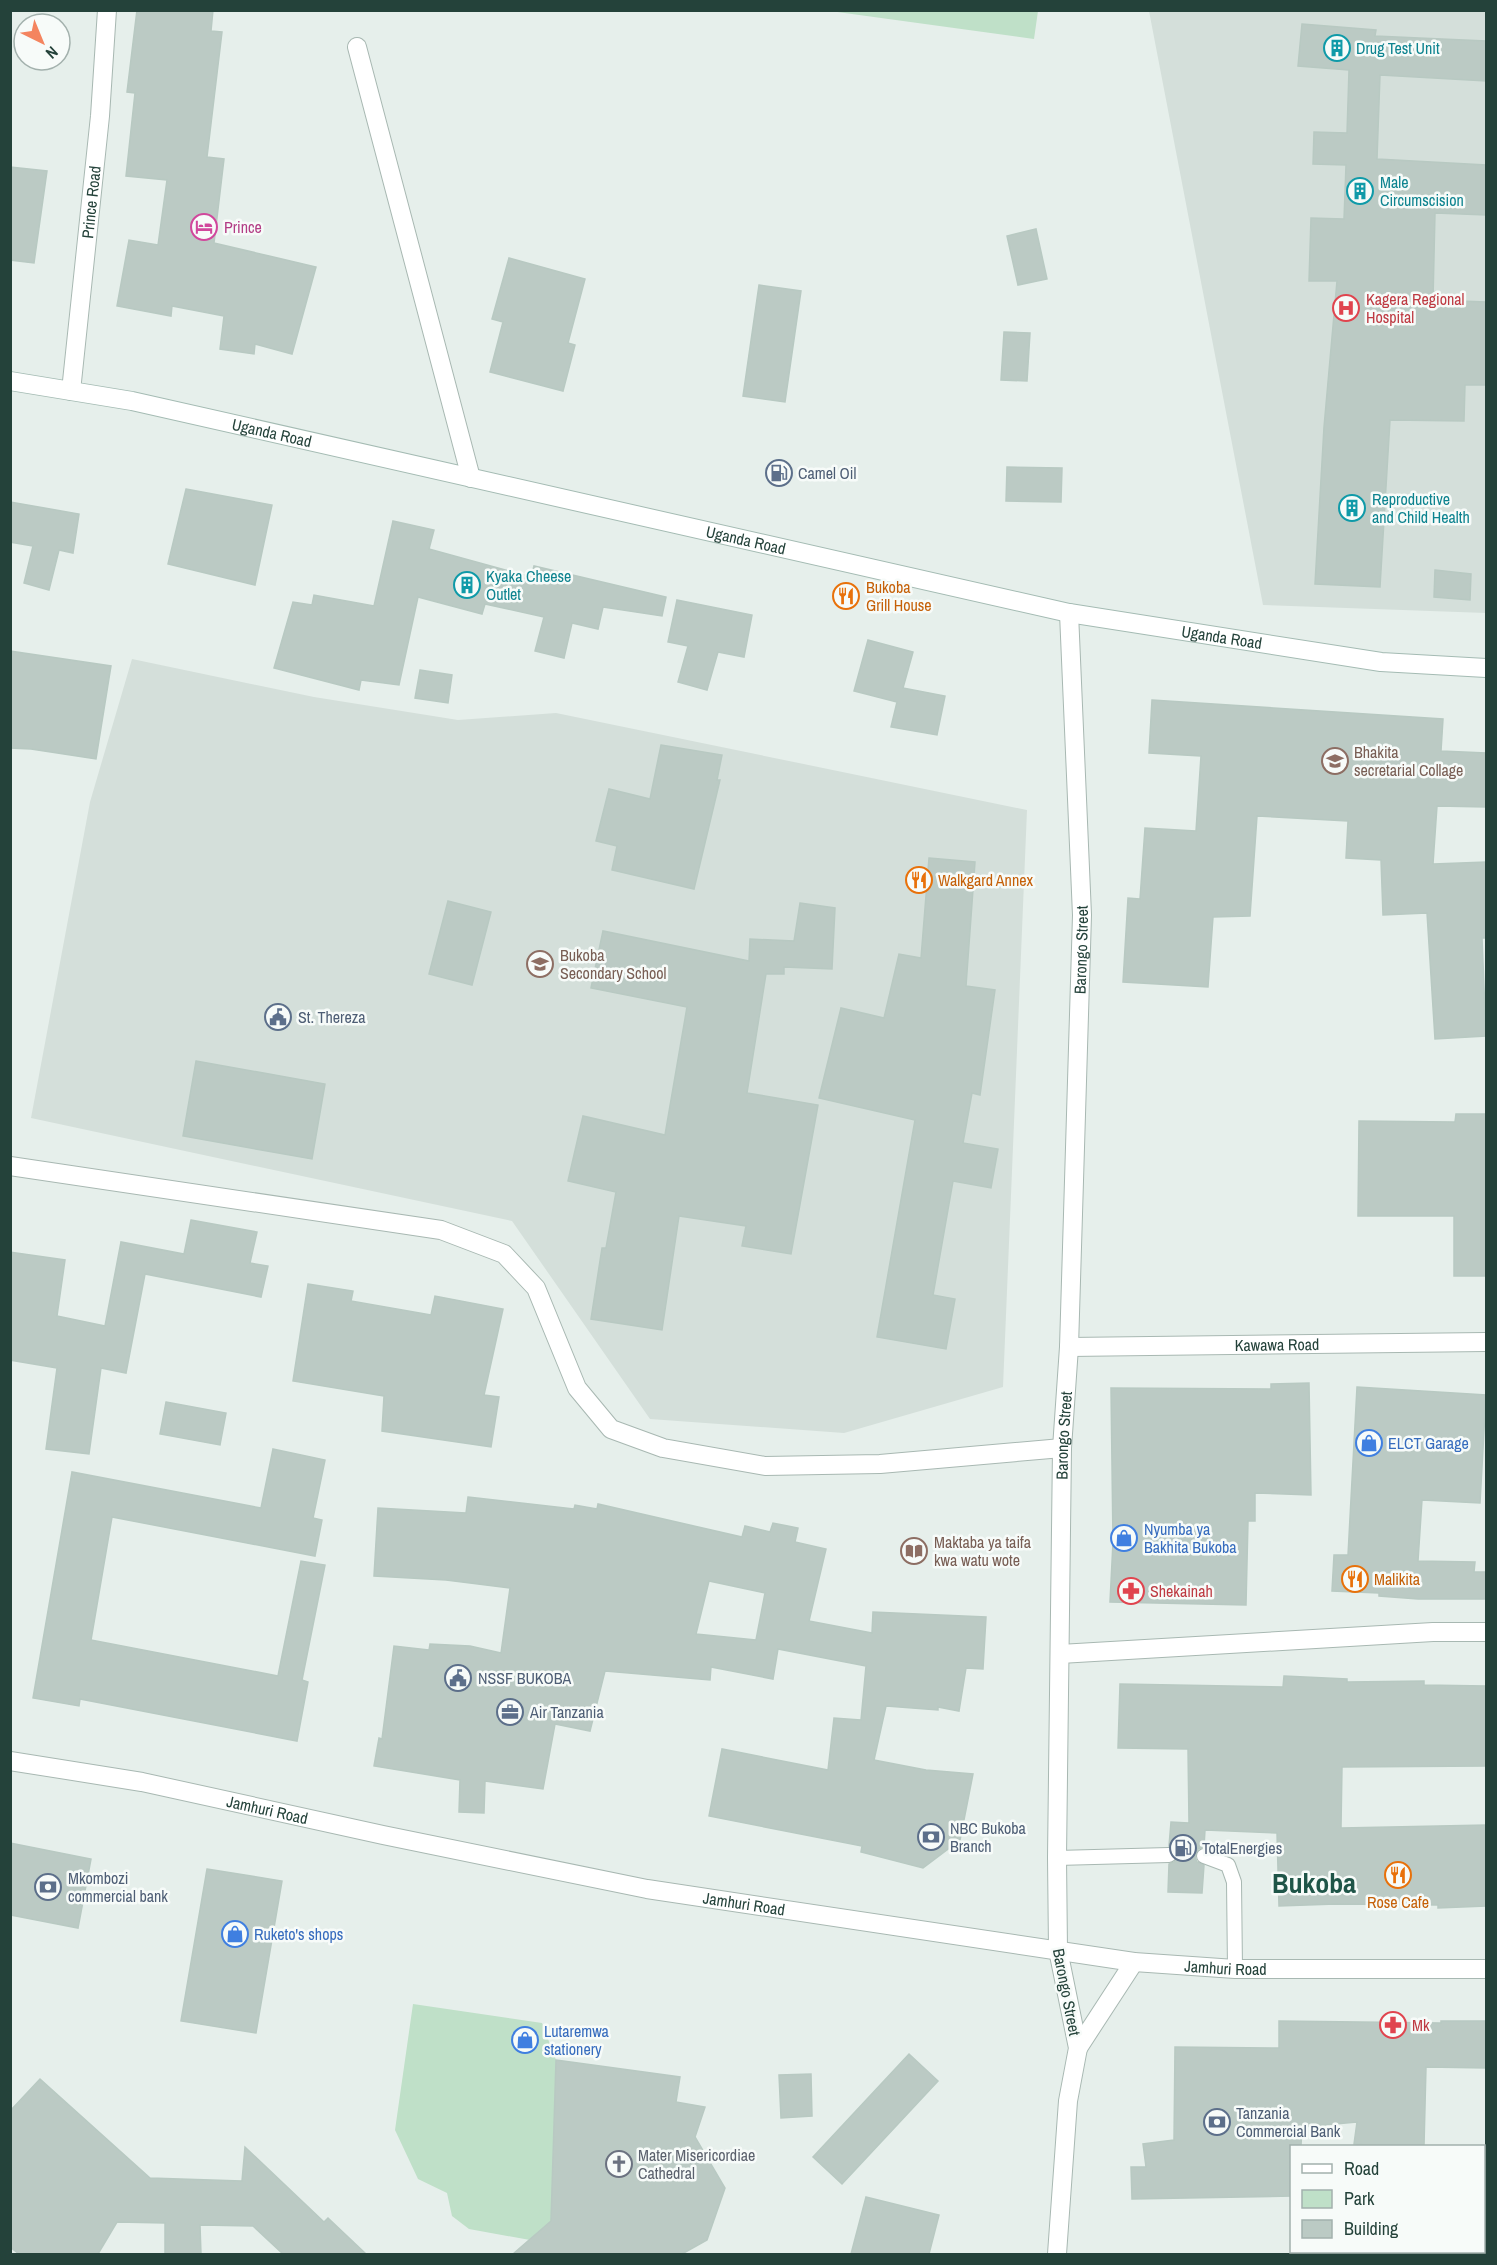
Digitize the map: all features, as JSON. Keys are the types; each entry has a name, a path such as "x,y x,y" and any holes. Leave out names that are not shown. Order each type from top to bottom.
{"street":[{"name":"Prince Road","path":"70,391 98,127 106,10"},
{"path":"357,47 471,478"},
{"name":"Uganda Road","path":"10,381 132,401 1069,613 1381,662 1486,668"},
{"name":"Barongo Street","path":"1057,2254 1068,2101 1078,2048 1058,1950 1057,1858 1062,1448 1069,1347 1082,915 1069,613"},
{"path":"10,1166 441,1230 504,1254 536,1288 577,1388 611,1429 663,1448 765,1466 880,1464 1062,1448"},
{"name":"Kawawa Road","path":"1069,1347 1486,1342"},
{"path":"1060,1654 1433,1632 1486,1632"},
{"name":"Jamhuri Road","path":"10,1761 142,1782 383,1835 647,1889 1134,1962 1235,1969 1486,1969"},
{"path":"1078,2048 1134,1962"}],"lane":[{"path":"1057,1858 1169,1855"},
{"path":"1204,1856 1227,1865 1234,1882 1235,1969"}],"shaded area":[{"name":"Kagera Regional Hospital","path":"1149,11 1486,11 1486,613 1263,605"},
{"name":"Bukoba Secondary School","path":"132,659 314,697 458,720 556,713 1027,810 1003,1387 844,1433 650,1419 512,1221 31,1118 90,802"}],"green space":[{"path":"830,11 1038,11 1034,39"},
{"path":"413,2004 542,2023 556,2060 551,2221 530,2240 469,2229 452,2216 447,2193 418,2179 395,2130"}],"building":[{"path":"137,10 213,10 211,31 222,32 207,157 224,159 214,243 316,267 292,354 255,344 254,354 220,349 224,316 172,306 171,316 117,306 129,240 158,245 167,180 126,176 135,93 127,92"},
{"path":"1302,24 1376,30 1375,36 1486,41 1486,81 1380,75 1377,159 1486,165 1486,215 1435,213 1433,300 1486,302 1486,385 1465,385 1464,421 1390,420 1380,587 1315,584 1324,427 1337,281 1309,281 1311,218 1344,219 1346,165 1313,164 1314,132 1347,133 1349,70 1298,66"},
{"path":"10,167 47,171 34,263 10,260"},
{"path":"1036,229 1047,279 1018,285 1007,236"},
{"path":"509,258 585,279 568,343 575,345 563,391 490,372 503,322 492,319"},
{"path":"759,285 801,291 785,402 743,396"},
{"path":"1004,332 1030,333 1027,381 1001,380"},
{"path":"1007,467 1062,468 1061,502 1006,501"},
{"path":"186,489 272,505 255,585 168,564"},
{"path":"10,502 79,514 73,553 59,550 49,590 24,583 33,546 10,542"},
{"path":"393,521 434,530 429,549 531,577 534,566 666,597 662,616 603,607 598,629 572,623 564,658 535,651 544,617 485,604 482,614 418,597 399,685 361,680 359,690 274,668 293,602 312,605 314,595 374,606"},
{"path":"1435,570 1471,574 1470,600 1434,597"},
{"path":"677,600 752,615 744,657 718,652 707,690 678,682 688,646 668,642"},
{"path":"868,640 913,652 903,688 945,696 937,735 891,727 897,702 854,691"},
{"path":"10,651 111,666 96,759 10,748"},
{"path":"420,670 452,675 448,703 415,698"},
{"path":"1152,700 1443,719 1441,751 1486,753 1486,807 1437,806 1433,864 1486,862 1486,938 1482,938 1486,1036 1435,1039 1427,913 1383,915 1381,860 1346,858 1348,821 1257,816 1250,916 1213,917 1208,987 1123,982 1128,898 1140,899 1145,828 1196,831 1201,756 1149,753"},
{"path":"661,745 722,755 717,780 720,780 694,889 612,870 617,846 596,841 609,789 650,799"},
{"path":"929,858 975,862 966,986 995,990 980,1095 972,1093 963,1143 998,1149 991,1188 953,1181 933,1295 955,1299 946,1349 877,1337 915,1120 819,1098 841,1008 884,1018 899,954 921,958"},
{"path":"448,901 491,912 472,985 429,974"},
{"path":"800,903 835,908 832,969 784,967 784,974 766,974 747,1093 818,1105 791,1254 742,1246 746,1226 679,1216 662,1330 591,1319 602,1248 606,1248 616,1192 568,1181 583,1116 665,1135 687,1007 591,988 603,931 749,961 750,939 794,941"},
{"path":"196,1061 325,1084 312,1159 183,1136"},
{"path":"1456,1114 1486,1114 1486,1276 1454,1276 1454,1216 1358,1216 1359,1121 1455,1122"},
{"path":"191,1220 257,1232 250,1263 268,1266 261,1297 145,1274 126,1373 101,1368 89,1454 46,1449 57,1368 10,1360 10,1252 65,1260 57,1316 105,1326 121,1242 184,1254"},
{"path":"308,1284 353,1291 351,1301 431,1315 435,1296 503,1309 484,1395 499,1397 491,1447 382,1431 384,1396 293,1381"},
{"path":"1309,1383 1311,1495 1255,1493 1255,1521 1248,1521 1246,1605 1110,1602 1113,1542 1111,1388 1271,1389 1271,1384"},
{"path":"1357,1387 1486,1395 1480,1503 1422,1500 1418,1561 1475,1562 1474,1572 1486,1572 1486,1599 1418,1599 1379,1596 1379,1593 1332,1591 1334,1555 1348,1555"},
{"path":"166,1402 226,1413 220,1445 160,1434"},
{"path":"273,1449 325,1460 313,1518 322,1520 315,1556 112,1517 91,1640 278,1676 301,1561 325,1565 302,1680 308,1682 297,1741 80,1699 79,1706 33,1698 72,1472 261,1508"},
{"path":"468,1497 574,1509 575,1505 597,1509 598,1504 742,1537 745,1526 770,1532 773,1523 798,1528 795,1542 826,1549 809,1621 872,1633 873,1612 986,1617 983,1669 966,1668 959,1711 938,1707 938,1710 886,1706 874,1760 926,1770 973,1774 960,1840 923,1868 861,1852 862,1846 709,1816 722,1749 828,1770 834,1718 861,1720 866,1666 778,1649 773,1679 711,1667 710,1680 605,1671 590,1731 555,1724 543,1789 485,1781 484,1813 459,1812 460,1780 374,1766 379,1738 382,1739 394,1646 429,1650 430,1644 470,1646 501,1653 510,1588 446,1580 374,1576 378,1508 466,1513","holes":["709,1581 765,1593 756,1640 696,1634"]},
{"path":"1284,1676 1347,1679 1347,1682 1424,1681 1424,1685 1486,1686 1486,1766 1342,1767 1341,1828 1486,1825 1486,1906 1438,1908 1438,1905 1336,1904 1279,1906 1277,1833 1205,1830 1204,1847 1198,1849 1195,1857 1197,1862 1204,1865 1202,1893 1168,1892 1169,1864 1174,1862 1178,1855 1176,1850 1169,1846 1171,1822 1189,1823 1188,1749 1118,1748 1120,1684 1283,1687"},
{"name":"Mkombozi commercial bank","path":"10,1843 91,1859 78,1928 10,1915"},
{"path":"207,1869 282,1881 256,2033 181,2021"},
{"path":"1279,2021 1441,2023 1441,2021 1486,2021 1486,2068 1426,2067 1424,2145 1354,2144 1357,2122 1302,2127 1301,2145 1290,2145 1290,2196 1132,2199 1131,2167 1146,2167 1143,2144 1174,2140 1175,2047 1279,2048"},
{"path":"909,2054 938,2081 842,2184 813,2157"},
{"name":"Mater Misericordiae Cathedral","path":"556,2060 680,2077 676,2102 705,2107 695,2137 725,2188 707,2240 682,2254 513,2254 551,2221"},
{"path":"811,2074 812,2116 781,2118 779,2075"},
{"path":"40,2079 150,2178 242,2181 245,2147 324,2222 328,2218 366,2254 283,2254 253,2226 200,2225 201,2254 165,2254 165,2223 117,2222 98,2254 19,2254 10,2247 10,2111"},
{"path":"866,2197 939,2215 929,2254 851,2254"}],"place":[{"name":"Drug Test Unit","path":"1337,48"},
{"name":"Male Circumscision","path":"1360,191"},
{"name":"Prince","path":"204,227"},
{"name":"Kagera Regional Hospital","path":"1346,308"},
{"name":"Camel Oil","path":"779,473"},
{"name":"Reproductive and Child Health","path":"1352,508"},
{"name":"Kyaka Cheese Outlet","path":"467,585"},
{"name":"Bukoba Grill House","path":"846,596"},
{"name":"Bhakita secretarial Collage","path":"1335,761"},
{"name":"Walkgard Annex","path":"919,880"},
{"name":"Bukoba Secondary School","path":"540,964"},
{"name":"St. Thereza","path":"278,1017"},
{"name":"ELCT Garage","path":"1369,1443"},
{"name":"Nyumba ya Bakhita Bukoba","path":"1124,1538"},
{"name":"Maktaba ya taifa kwa watu wote","path":"914,1551"},
{"name":"Malikita","path":"1355,1579"},
{"name":"Shekainah","path":"1131,1591"},
{"name":"NSSF BUKOBA","path":"458,1678"},
{"name":"Air Tanzania","path":"510,1712"},
{"name":"NBC Bukoba Branch","path":"931,1837"},
{"name":"TotalEnergies","path":"1183,1848"},
{"name":"Rose Cafe","path":"1398,1875"},
{"name":"Mkombozi commercial bank","path":"48,1887"},
{"name":"Ruketo's shops","path":"235,1934"},
{"name":"Mk","path":"1393,2025"},
{"name":"Lutaremwa stationery","path":"525,2040"},
{"name":"Tanzania Commercial Bank","path":"1217,2122"},
{"name":"Mater Misericordiae Cathedral","path":"619,2164"}],"district":[{"name":"Bukoba","path":"1314,1883"}]}
